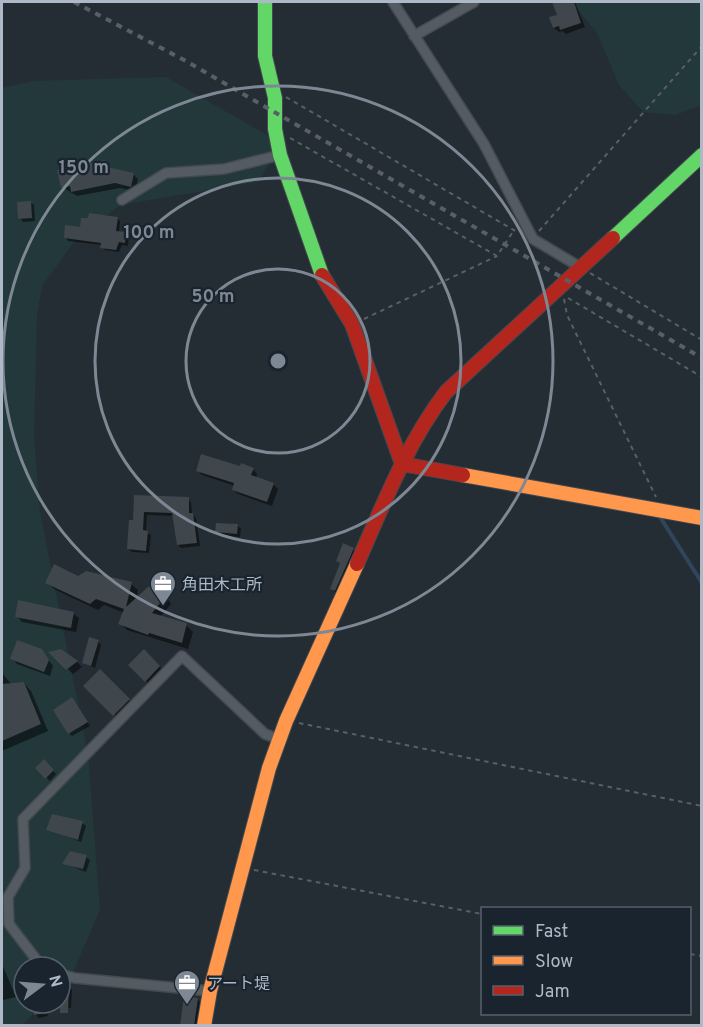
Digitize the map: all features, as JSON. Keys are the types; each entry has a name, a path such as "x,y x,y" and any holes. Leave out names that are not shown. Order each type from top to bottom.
{"street":[{"path":"265,2 265,56 273,90 275,129 280,155 326,284 352,324 402,464"},
{"path":"393,2 484,144 533,239 580,267"},
{"path":"414,36 474,2"},
{"path":"122,200 166,173 224,169 280,155"},
{"path":"204,1026 210,991 279,739 402,464 429,414 446,392 702,155"},
{"path":"402,464 702,519"},
{"path":"33,955 9,924 8,897 25,868 23,819 182,656 265,734 279,739"},
{"path":"72,977 210,991"}],"path":[{"path":"273,90 533,239 702,46"},
{"path":"275,129 497,256"},
{"path":"352,324 497,256 514,230"},
{"path":"580,267 702,340"},
{"path":"667,512 654,495 572,326 564,296 702,377"},
{"path":"286,721 702,806"},
{"path":"243,868 481,914"}],"green space":[{"path":"571,2 701,2 701,105 676,115 643,112 619,85 597,33"},
{"path":"166,77 281,143 258,182 120,205 74,242 42,286 37,316 34,436 40,512 88,754 100,910 72,974 72,955 12,955 12,1015 32,1015 21,1026 2,1025 2,88 34,81"}],"building":[{"path":"552,2 574,2 581,23 560,30 559,26 553,28 549,17 557,15"},
{"path":"105,160 107,167 134,173 131,187 115,183 71,192 70,186 61,188 57,170"},
{"path":"31,201 32,218 18,219 17,202"},
{"path":"89,213 118,217 116,231 126,232 125,243 119,242 116,250 100,248 101,243 64,238 65,225 80,227 81,218 88,218"},
{"path":"201,454 254,468 251,475 274,483 267,502 232,490 234,483 196,471"},
{"path":"134,495 189,497 189,513 193,513 197,543 177,545 172,513 144,512 143,530 148,531 146,551 127,549 129,520 133,520"},
{"path":"216,523 238,524 237,534 215,532"},
{"path":"343,543 354,548 335,591 330,589 340,563 336,561"},
{"path":"54,564 78,576 86,571 132,582 126,607 148,587 161,585 165,597 152,613 187,623 182,643 149,633 148,635 118,624 124,609 96,599 90,604 45,583"},
{"path":"18,600 74,612 71,628 15,617"},
{"path":"89,637 99,640 91,666 82,663"},
{"path":"17,640 42,649 49,660 44,672 10,659"},
{"path":"61,649 78,661 66,670 48,652"},
{"path":"144,649 160,666 145,682 128,665"},
{"path":"100,669 130,699 113,716 83,686"},
{"path":"24,682 41,724 2,741 2,684"},
{"path":"72,697 88,722 68,734 53,710"},
{"path":"44,759 54,770 45,779 35,768"},
{"path":"52,814 83,821 78,840 46,830"},
{"path":"70,851 87,855 83,869 62,864"},
{"path":"184,996 198,998 194,1026 180,1026"}],"waterway":[{"path":"660,517 702,583"}],"railway":[{"path":"74,2 184,60 702,358"}],"traffic: fast":[{"path":"265,2 265,56 275,98 275,129 280,155 322,275"},
{"path":"613,238 702,155"}],"traffic: slow":[{"path":"463,475 702,518"},
{"path":"204,1026 210,991 269,768 286,721 357,564"}],"traffic: jam":[{"path":"357,564 408,453 446,392 613,238"},
{"path":"322,275 352,324 402,464 463,475"}],"place":[{"name":"角田木工所","path":"163,607"},
{"name":"アート堤","path":"187,1006"}]}
